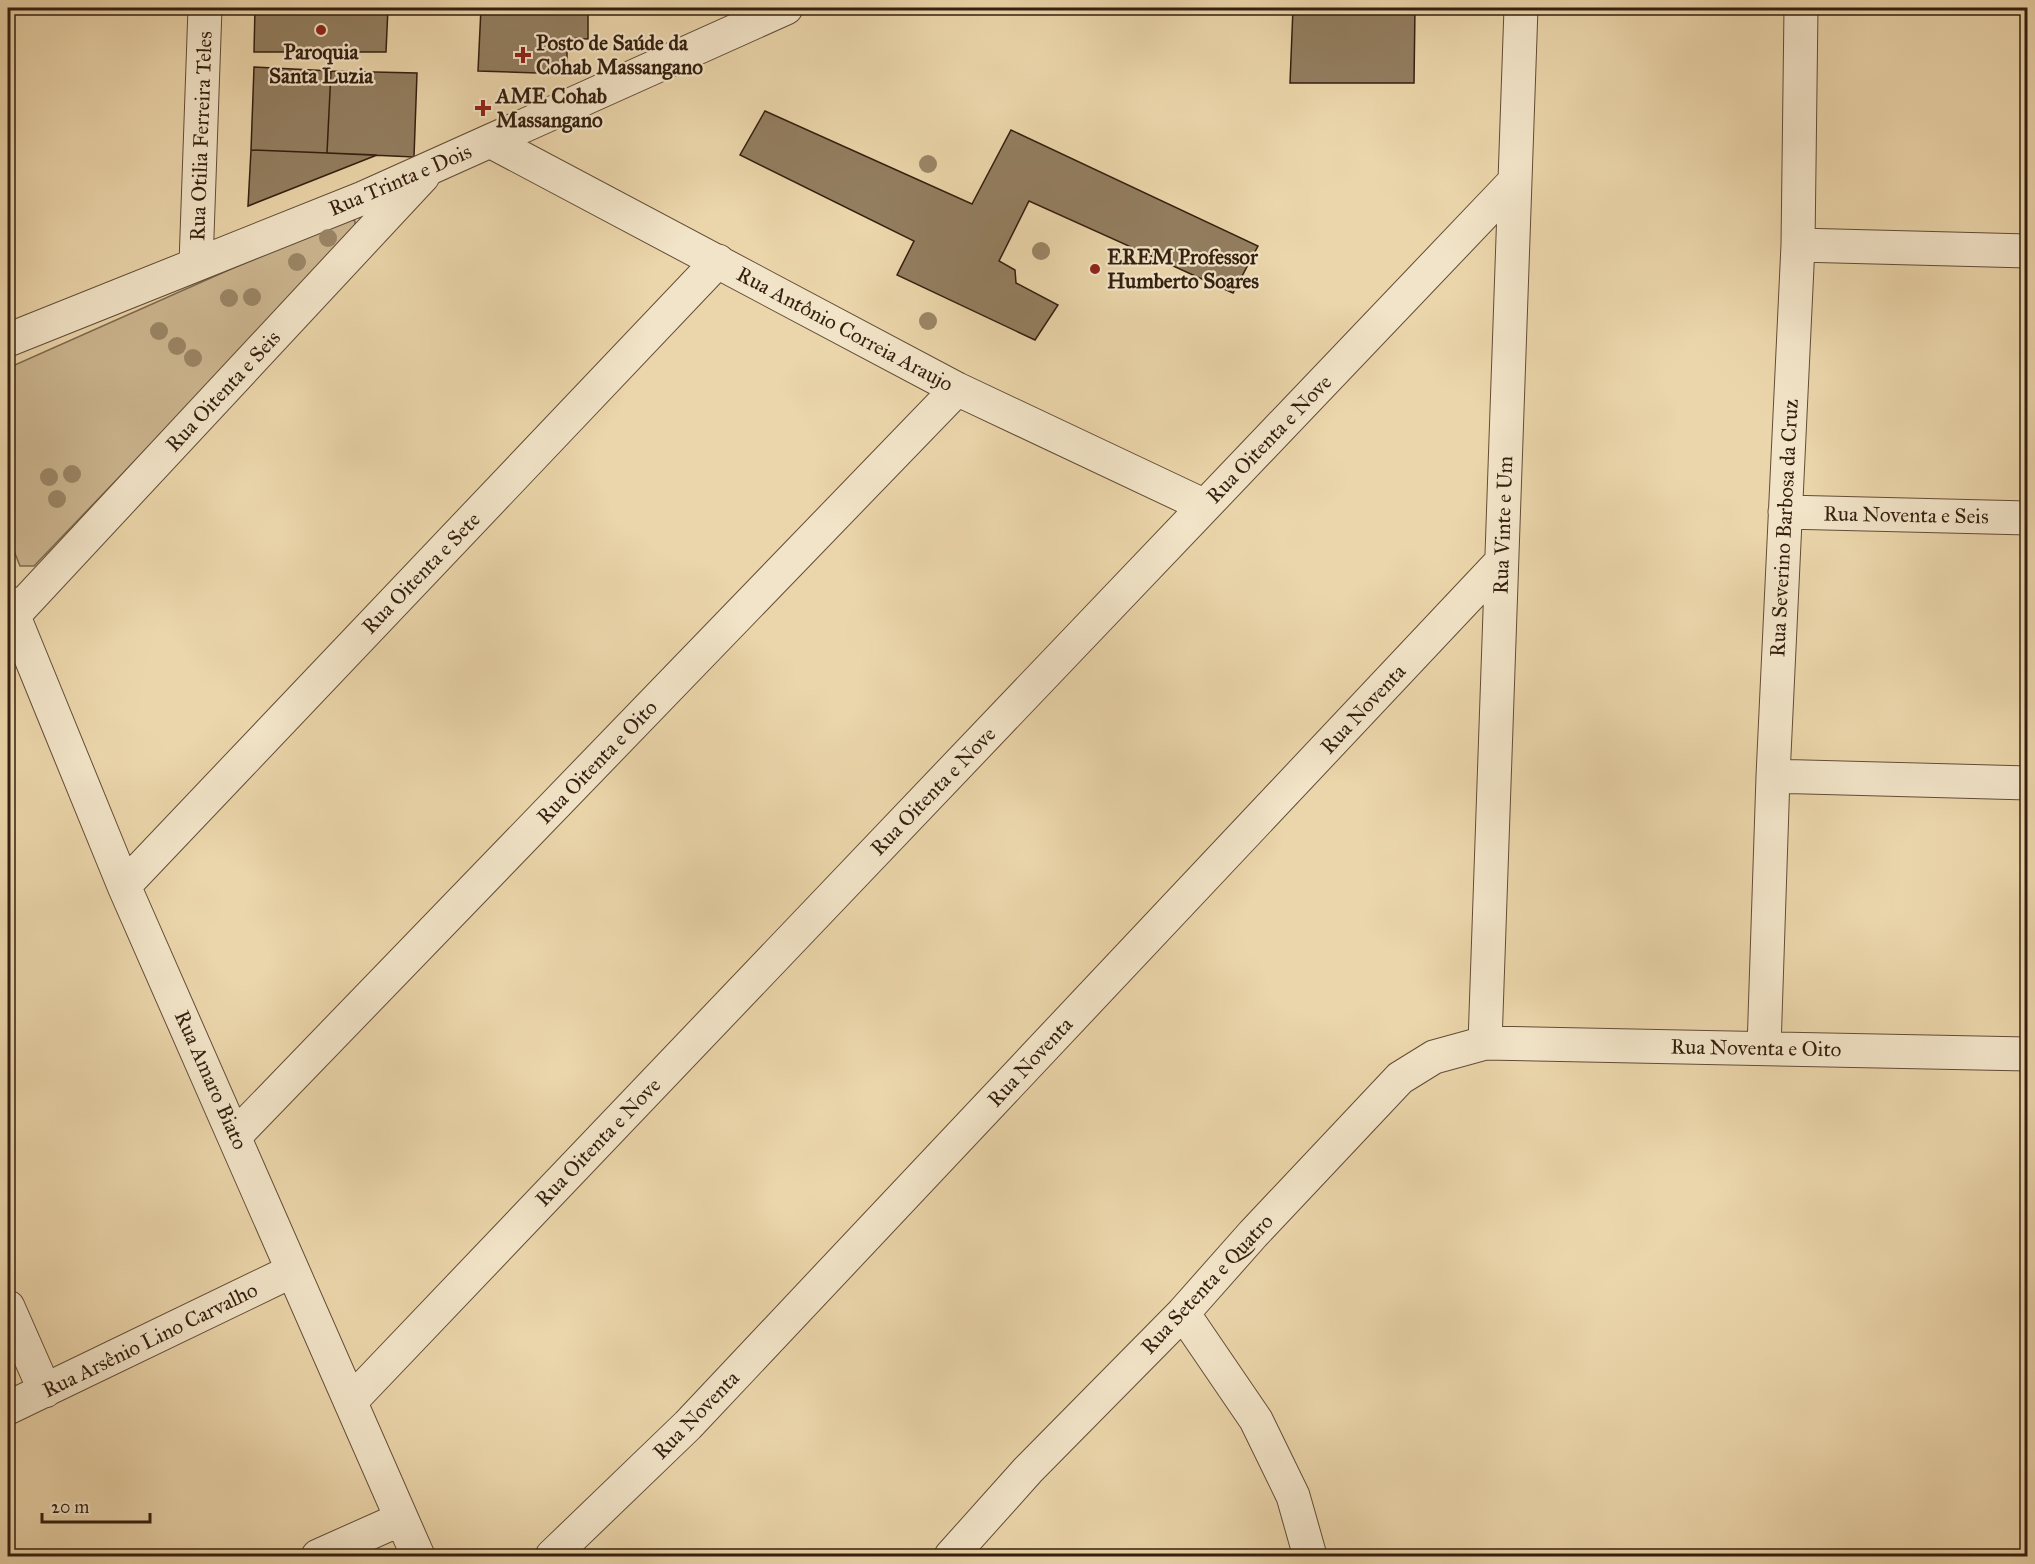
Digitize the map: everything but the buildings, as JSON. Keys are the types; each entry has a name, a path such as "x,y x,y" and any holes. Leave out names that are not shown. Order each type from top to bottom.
{"street":[{"name":"Rua Otilia Ferreira Teles","path":"196,264 205,8"},
{"name":"Rua Trinta e Dois","path":"8,340 363,198 786,8"},
{"name":"Rua Vinte e Um","path":"1485,1043 1521,8"},
{"name":"Rua Severino Barbosa da Cruz","path":"1764,1048 1773,776 1798,245 1801,8"},
{"name":"Rua Antônio Correia Araujo","path":"490,141 957,389 1206,506"},
{"name":"Rua Oitenta e Seis","path":"10,609 433,166"},
{"name":"Rua Oitenta e Nove","path":"351,1401 1515,181"},
{"path":"1798,245 2028,251"},
{"name":"Rua Oitenta e Sete","path":"124,886 718,261"},
{"name":"Rua Oitenta e Oito","path":"236,1135 957,389"},
{"name":"Rua Noventa e Seis","path":"1785,512 2028,518"},
{"name":"Rua Noventa","path":"552,1557 688,1425 1502,562"},
{"name":"Rua Amaro Biato","path":"10,609 124,886 236,1135 292,1271 418,1557"},
{"path":"1773,776 2028,783"},
{"name":"Rua Noventa e Oito","path":"1485,1043 2028,1054"},
{"name":"Rua Setenta e Quatro","path":"951,1557 1028,1470 1183,1313 1253,1233 1400,1078 1434,1057 1485,1043"},
{"name":"Rua Arsênio Lino Carvalho","path":"8,1408 292,1271"},
{"path":"8,1307 45,1391"},
{"path":"1183,1313 1256,1420 1293,1496 1310,1557"},
{"path":"318,1557 400,1520"}],"shaded area":[{"path":"348,217 355,221 355,231 34,566 20,566 8,536 8,368"}],"place":[{"name":"Paroquia Santa Luzia","path":"321,30"},
{"name":"Posto de Saúde da Cohab Massangano","path":"523,55"},
{"name":"AME Cohab Massangano","path":"483,108"},
{"name":"EREM Professor Humberto Soares","path":"1095,269"}]}
